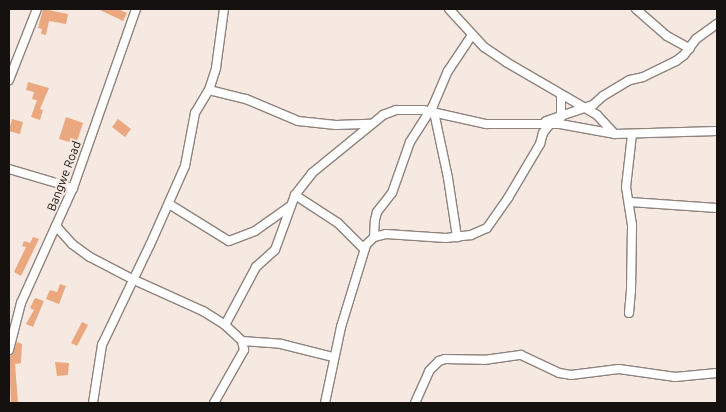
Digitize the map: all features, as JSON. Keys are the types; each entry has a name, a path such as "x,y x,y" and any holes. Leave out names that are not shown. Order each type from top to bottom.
{"street":[{"path":"9,80 38,9"},
{"name":"Bangwe Road","path":"9,350 21,303 72,188 136,9"},
{"path":"93,403 102,345 185,166 196,113 209,90 216,68 224,9"},
{"path":"449,9 472,35 506,62 596,115 615,134"},
{"path":"636,9 667,36 690,49"},
{"path":"530,125 562,117 593,105 630,80 676,61 690,49 696,40 717,24"},
{"path":"374,237 374,220 377,212 392,193 410,142 431,112 448,71 472,35"},
{"path":"209,90 246,99 298,121 336,125 370,124"},
{"path":"561,96 562,117"},
{"path":"225,325 256,267 274,250 289,207 295,195 312,172 370,124 396,110 431,112 486,124 560,124 615,134 717,132"},
{"path":"431,112 448,178 457,236"},
{"path":"325,403 333,357 364,248 374,237 386,234 457,236 472,235 487,228 540,144 543,133 550,124"},
{"path":"530,125 538,136 540,144"},
{"path":"629,313 632,267 630,202 626,187 632,134"},
{"path":"9,169 72,188"},
{"path":"295,195 338,223 364,248"},
{"path":"630,202 717,208"},
{"path":"169,204 229,241 255,231 289,207"},
{"path":"56,226 80,250 132,280 203,311 225,325 242,341 244,350 214,403"},
{"path":"242,341 281,344 333,357"},
{"path":"415,403 429,371 439,360 445,359 484,360 521,355 559,373 571,375 619,369 675,377 717,372"}],"building":[{"path":"43,9 68,14 66,24 49,21 46,35 41,34 42,29 38,28"},
{"path":"98,9 118,9 127,13 123,21"},
{"path":"28,82 49,88 40,109 43,110 40,120 31,117 37,100 32,99 34,92 26,90"},
{"path":"66,117 83,123 76,144 59,139"},
{"path":"12,119 23,122 20,134 9,131"},
{"path":"118,119 131,129 125,137 112,127"},
{"path":"33,237 39,239 21,276 14,272 26,247 22,246 24,241 30,243"},
{"path":"60,284 66,286 59,304 46,299 50,290 57,292"},
{"path":"35,298 44,301 33,327 26,324 34,310 30,308"},
{"path":"82,322 88,325 77,346 71,343"},
{"path":"17,342 22,344 21,363 15,364 18,403 11,403 9,356 13,354"},
{"path":"55,362 69,363 68,375 57,376"}]}
